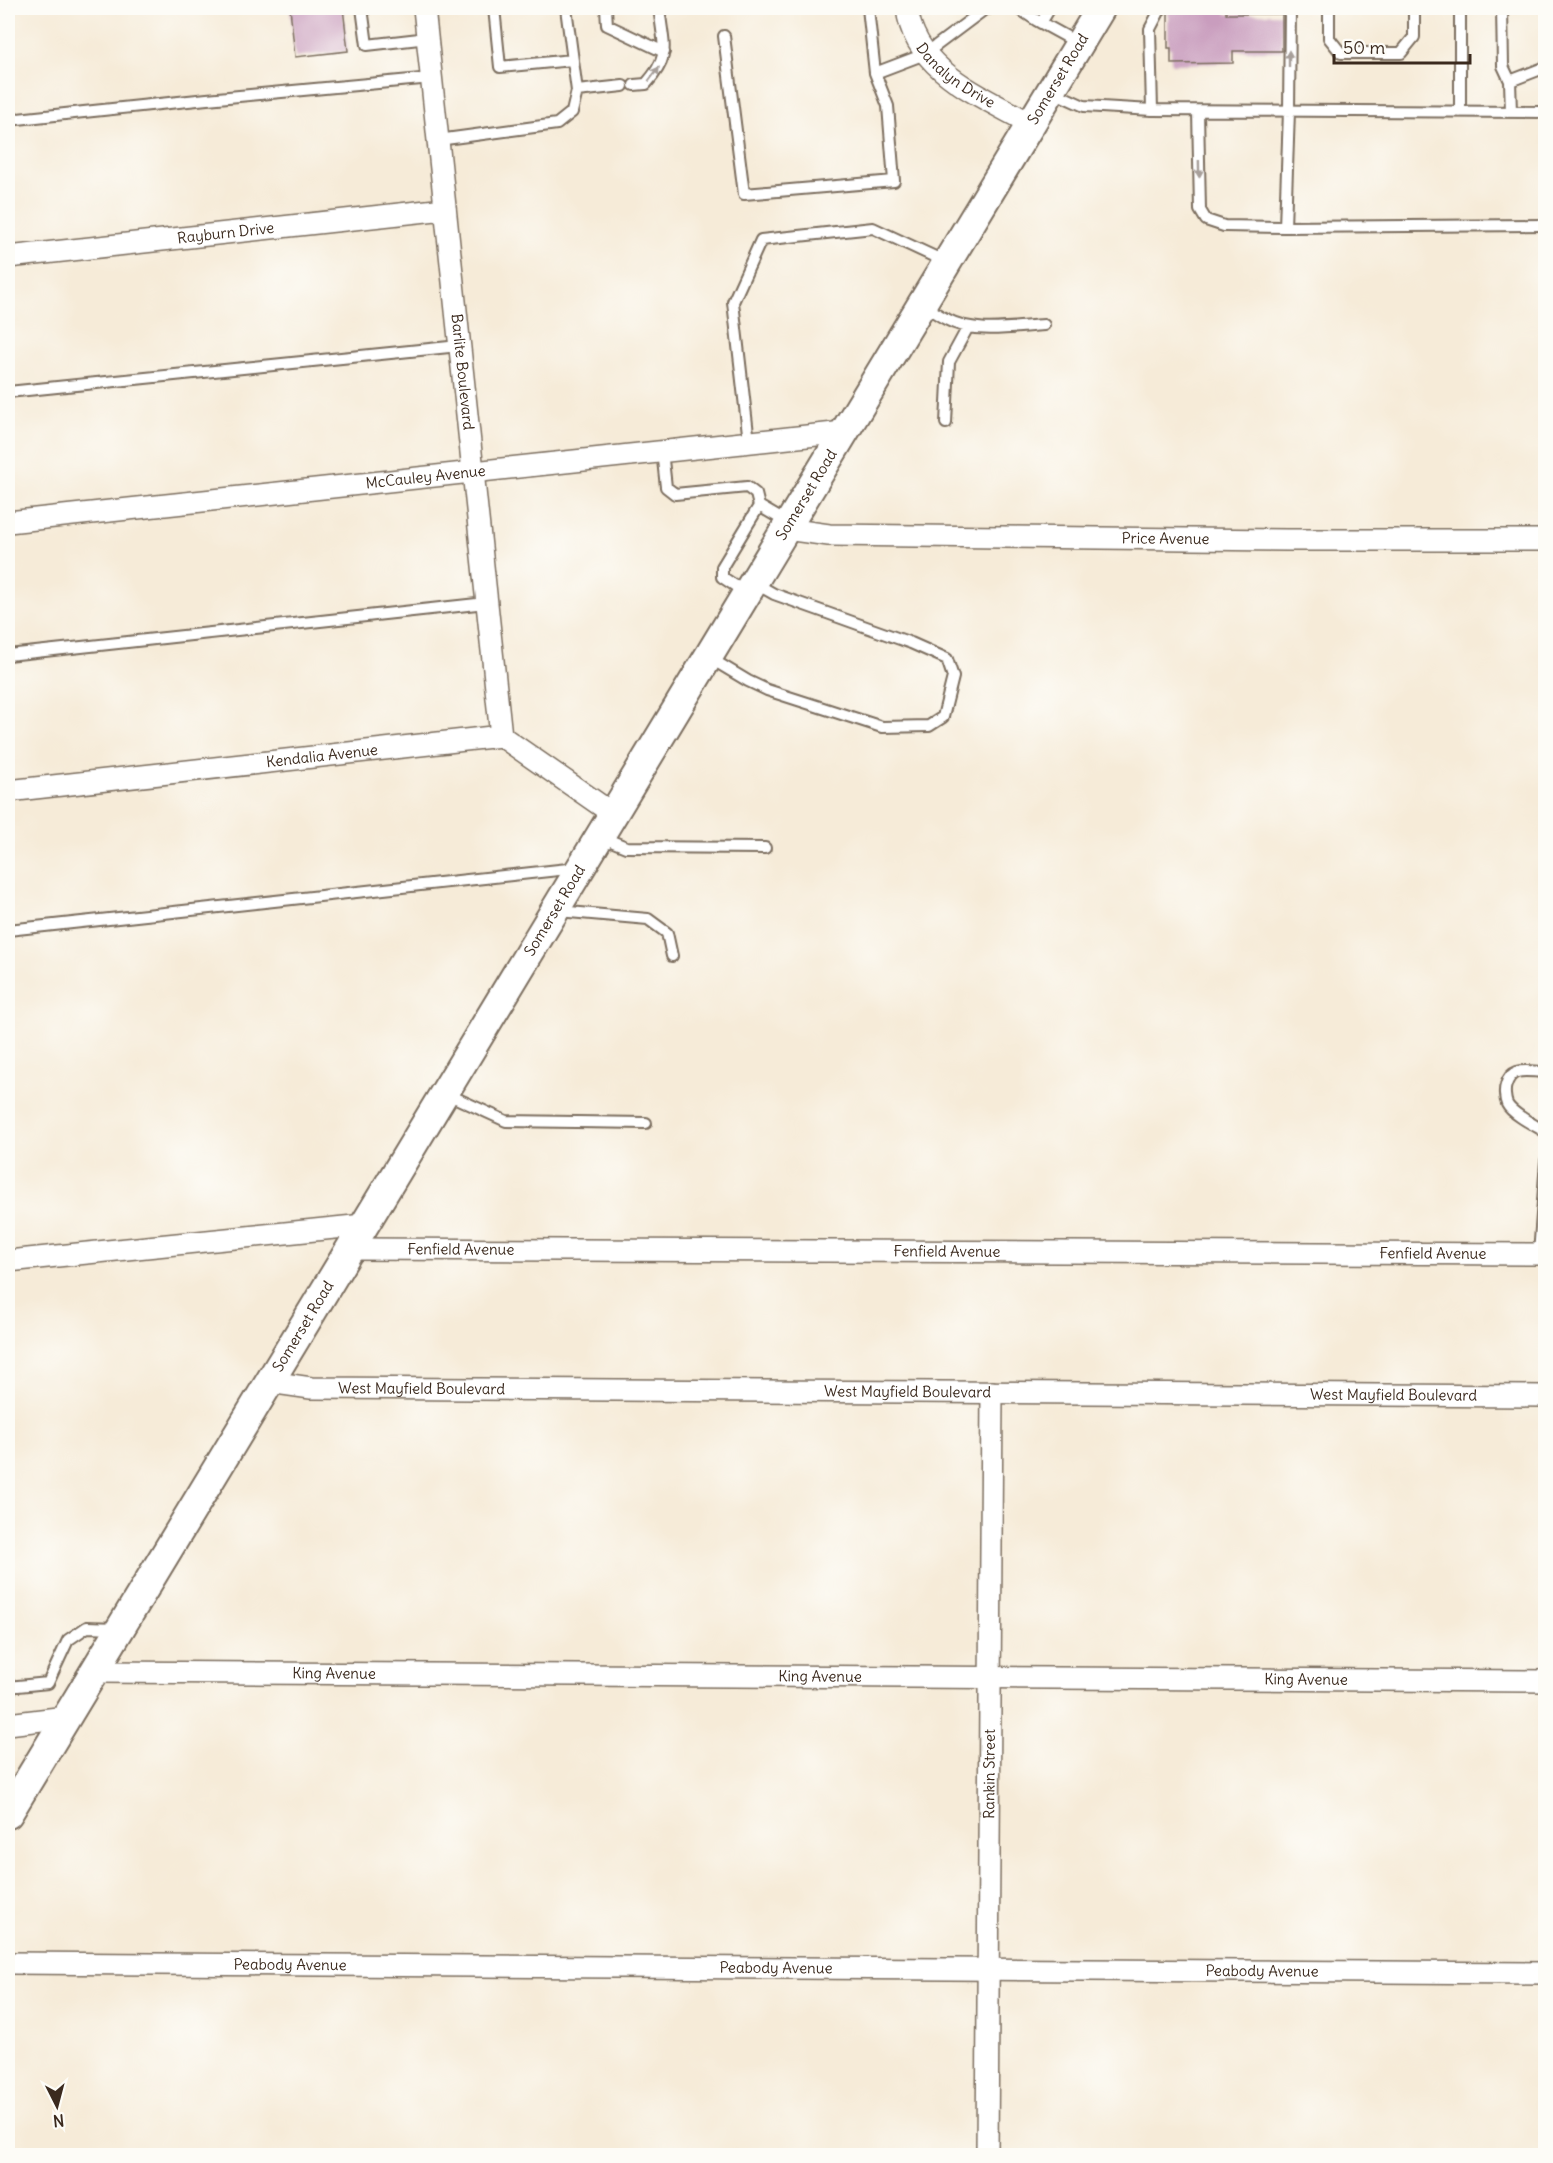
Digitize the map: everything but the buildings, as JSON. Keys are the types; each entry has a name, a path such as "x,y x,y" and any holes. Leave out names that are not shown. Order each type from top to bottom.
{"main road":[{"name":"Somerset Road","path":"8,1814 1101,8"}],"street":[{"name":"Barlite Boulevard","path":"424,8 501,736"},
{"name":"Danalyn Drive","path":"907,8 912,30 925,54 952,80 1030,124"},
{"name":"Rayburn Drive","path":"8,257 445,209"},
{"name":"McCauley Avenue","path":"8,522 844,432"},
{"name":"Price Avenue","path":"787,526 829,535 1287,540 1545,540"},
{"name":"Kendalia Avenue","path":"8,791 501,736"},
{"path":"501,736 606,825"},
{"path":"8,1261 364,1224"},
{"name":"Fenfield Avenue","path":"350,1249 1542,1254"},
{"name":"West Mayfield Boulevard","path":"269,1382 311,1388 1545,1396"},
{"name":"Rankin Street","path":"987,2156 992,1392"},
{"name":"King Avenue","path":"94,1672 1545,1682"},
{"path":"8,1724 66,1717"},
{"name":"Peabody Avenue","path":"8,1963 1545,1973"}],"lane":[{"path":"362,8 367,45 428,38"},
{"path":"494,8 500,67 572,60"},
{"path":"438,140 557,123 572,112 577,91 566,8"},
{"path":"606,8 607,25 664,52"},
{"path":"724,36 744,194 894,181 888,106 875,73 868,8"},
{"path":"875,73 925,54 987,8"},
{"path":"1018,8 1041,24 1078,44"},
{"path":"1041,24 1050,8"},
{"path":"1152,110 1150,29 1161,8"},
{"path":"1285,226 1290,8"},
{"path":"1329,8 1329,38 1341,53 1401,53 1414,37 1414,8"},
{"path":"1460,8 1460,112"},
{"path":"1502,8 1503,66 1510,81 1511,112"},
{"path":"577,91 646,84 659,69 664,52 660,15"},
{"path":"1510,81 1545,67"},
{"path":"8,120 432,78"},
{"path":"1050,91 1084,106 1152,110 1545,112"},
{"path":"1198,111 1200,210 1206,220 1224,226 1545,225"},
{"path":"748,442 733,302 761,240 873,228 947,262"},
{"path":"922,303 947,320 968,327 1044,325"},
{"path":"946,423 949,362 968,327"},
{"path":"8,392 459,346"},
{"path":"662,451 666,487 675,494 747,487 756,494 759,506 787,526"},
{"path":"708,657 767,690 882,727 929,726 943,717 953,677 947,659 911,643 722,577 722,567 759,506"},
{"path":"8,656 486,603"},
{"path":"606,825 626,847 765,848"},
{"path":"8,930 581,867"},
{"path":"555,910 648,919 667,933 672,956"},
{"path":"1545,1072 1516,1071 1509,1076 1504,1089 1507,1104 1545,1132"},
{"path":"444,1093 506,1121 646,1123"},
{"path":"1542,1254 1539,1225 1545,1161"},
{"path":"8,1687 48,1683 68,1640 87,1627 121,1628"}]}
